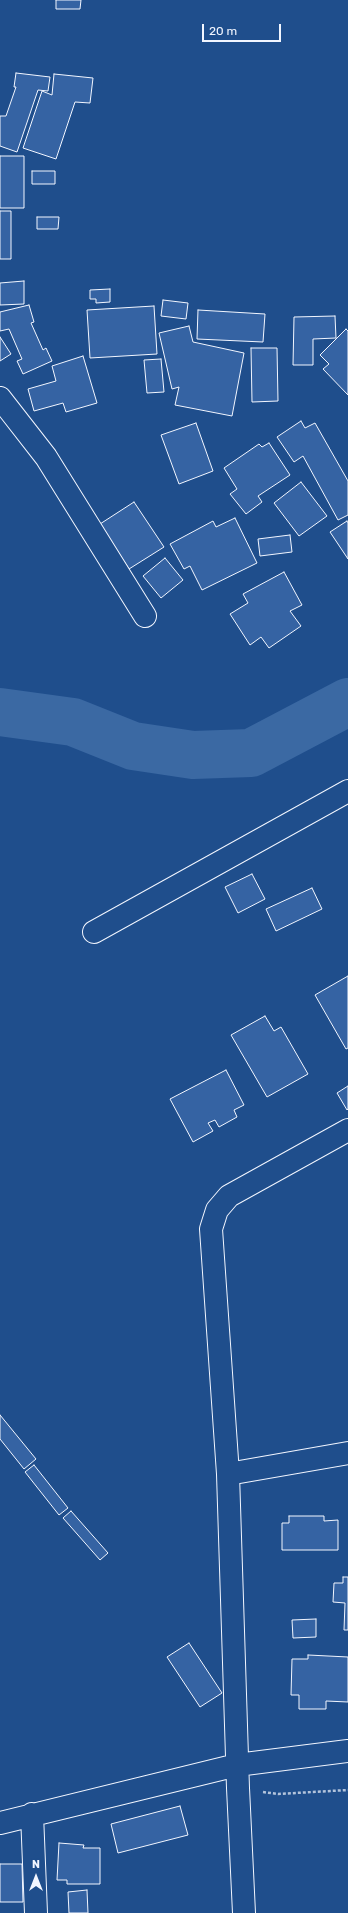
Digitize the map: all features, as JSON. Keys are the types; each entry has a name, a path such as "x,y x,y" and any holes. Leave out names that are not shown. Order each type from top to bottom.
{"street":[{"path":"0,398 46,457 145,616"},
{"path":"94,932 348,791"},
{"path":"244,1913 237,1765 228,1474 211,1229 217,1210 230,1196 348,1130"},
{"path":"228,1474 348,1453"},
{"path":"0,1823 237,1765 348,1751"},
{"path":"32,1814 36,1913"}],"path":[{"path":"238,1788 278,1794 348,1790"}],"building":[{"path":"56,0 81,0 80,9 56,9"},
{"path":"16,73 50,77 48,91 38,90 17,152 0,146 0,116 6,116 16,87 14,87"},
{"path":"54,74 93,78 90,103 75,102 56,159 23,148 42,91 52,95"},
{"path":"0,156 24,156 24,208 0,208"},
{"path":"32,171 55,171 55,184 32,184"},
{"path":"0,211 11,211 11,259 0,259"},
{"path":"37,217 59,217 58,229 37,229"},
{"path":"24,281 24,304 0,305 0,283"},
{"path":"110,289 110,302 96,303 96,299 90,299 90,290"},
{"path":"163,300 188,303 186,319 161,316"},
{"path":"29,305 34,322 31,323 43,350 46,348 52,361 23,374 17,361 22,359 9,329 0,331 0,312"},
{"path":"154,306 157,354 90,358 87,310"},
{"path":"198,310 265,314 263,342 197,339"},
{"path":"335,316 336,338 313,339 313,365 293,365 294,317"},
{"path":"189,326 193,342 244,353 232,416 175,405 179,387 172,389 159,333"},
{"path":"346,329 348,331 348,395 323,369 329,364 320,355"},
{"path":"0,337 11,354 0,361"},
{"path":"251,348 277,348 278,401 252,402"},
{"path":"83,356 97,403 66,412 63,403 34,411 28,389 56,381 52,366"},
{"path":"161,359 164,392 147,393 144,360"},
{"path":"301,421 305,428 315,423 348,481 348,515 338,520 303,456 294,462 277,437"},
{"path":"196,423 213,471 179,484 161,435"},
{"path":"269,443 290,475 258,496 262,502 246,514 230,494 237,489 224,468 259,444 262,447"},
{"path":"301,482 327,516 299,536 274,503"},
{"path":"134,502 164,547 129,569 100,524"},
{"path":"235,518 257,563 202,590 190,566 184,569 170,544 213,521 216,527"},
{"path":"347,521 348,523 348,559 330,532"},
{"path":"290,535 292,552 260,556 258,539"},
{"path":"165,558 183,580 161,598 143,576"},
{"path":"284,572 302,605 290,611 301,626 269,648 261,637 250,645 230,614 248,603 243,594"},
{"path":"252,874 265,899 238,913 225,887"},
{"path":"312,888 322,909 276,931 266,909"},
{"path":"348,976 348,1048 346,1049 315,995"},
{"path":"265,1016 274,1031 281,1027 308,1074 267,1097 231,1035"},
{"path":"226,1070 244,1105 234,1110 237,1117 219,1127 215,1120 208,1123 213,1131 193,1142 170,1099"},
{"path":"348,1086 348,1109 347,1110 337,1093"},
{"path":"0,1415 36,1459 24,1469 0,1439"},
{"path":"34,1465 68,1508 59,1515 25,1472"},
{"path":"71,1511 108,1553 100,1560 63,1518"},
{"path":"289,1516 324,1516 324,1521 338,1520 338,1550 282,1550 282,1523 289,1523"},
{"path":"343,1577 348,1577 348,1630 344,1630 345,1603 333,1602 334,1583 343,1583"},
{"path":"316,1619 316,1637 293,1638 292,1620"},
{"path":"189,1643 222,1693 200,1707 167,1657"},
{"path":"308,1655 348,1657 348,1702 326,1701 326,1709 299,1709 299,1695 291,1695 292,1659 308,1659"},
{"path":"180,1806 188,1835 118,1853 111,1824"},
{"path":"59,1843 84,1845 83,1848 100,1848 100,1884 67,1884 67,1880 57,1880"},
{"path":"0,1864 22,1864 23,1902 0,1902"},
{"path":"87,1890 88,1913 69,1913 68,1892"}],"waterway":[{"path":"0,712 73,722 133,746 193,755 251,753 348,702"}]}
